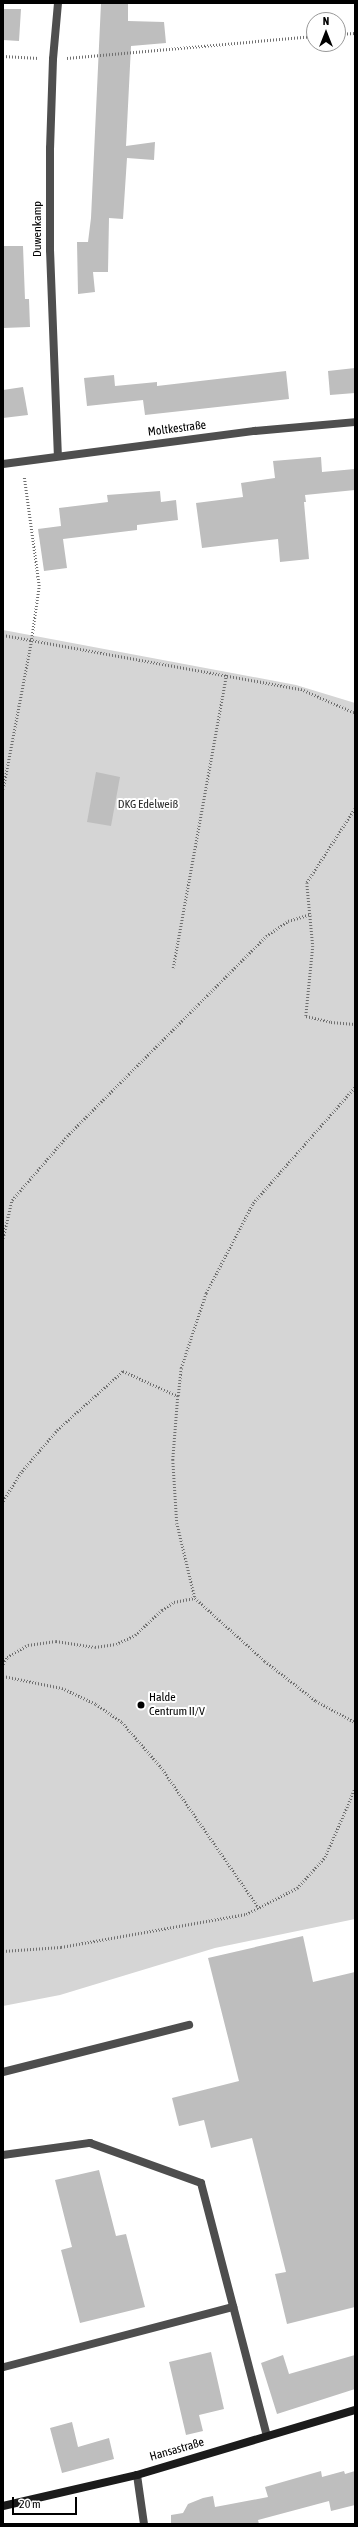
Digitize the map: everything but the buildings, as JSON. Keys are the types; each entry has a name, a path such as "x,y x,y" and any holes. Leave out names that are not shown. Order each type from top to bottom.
{"street":[{"name":"Duwenkamp","path":"58,3 53,59 50,250 58,456"},
{"name":"Moltkestraße","path":"3,464 255,431 355,422"},
{"path":"3,2072 189,2024"},
{"path":"3,2154 90,2143 201,2183 267,2436"},
{"path":"4,2367 233,2307"},
{"name":"Hansastraße","path":"3,2506 137,2475 355,2410"},
{"path":"137,2475 144,2524"}],"path":[{"path":"3,56 53,59 306,37"},
{"path":"3,789 31,642 39,586 22,461"},
{"path":"3,635 31,642 301,689 355,712"},
{"path":"172,968 226,675"},
{"path":"355,809 307,883 311,914 312,953 306,1016 331,1022 355,1024"},
{"path":"3,1238 12,1200 67,1136 266,936 288,921 311,914"},
{"path":"355,1087 253,1203 206,1293 181,1368 173,1460 177,1523 195,1598 265,1661 316,1700 355,1722"},
{"path":"3,1501 22,1471 57,1430 123,1371 178,1396"},
{"path":"3,1664 7,1657 28,1645 56,1641 95,1647 116,1644 135,1635 162,1610 174,1602 195,1598"},
{"path":"3,1676 62,1688 96,1704 122,1722 161,1767 259,1908"},
{"path":"3,1951 61,1947 246,1914 259,1908 297,1888 325,1857 355,1788"}],"green space":[{"name":"DKG Edelweiß","path":"3,630 296,685 355,703 355,1919 215,1948 60,1995 3,2006"}],"place":[{"name":"Halde Centrum II/V","path":"141,1705"}]}
